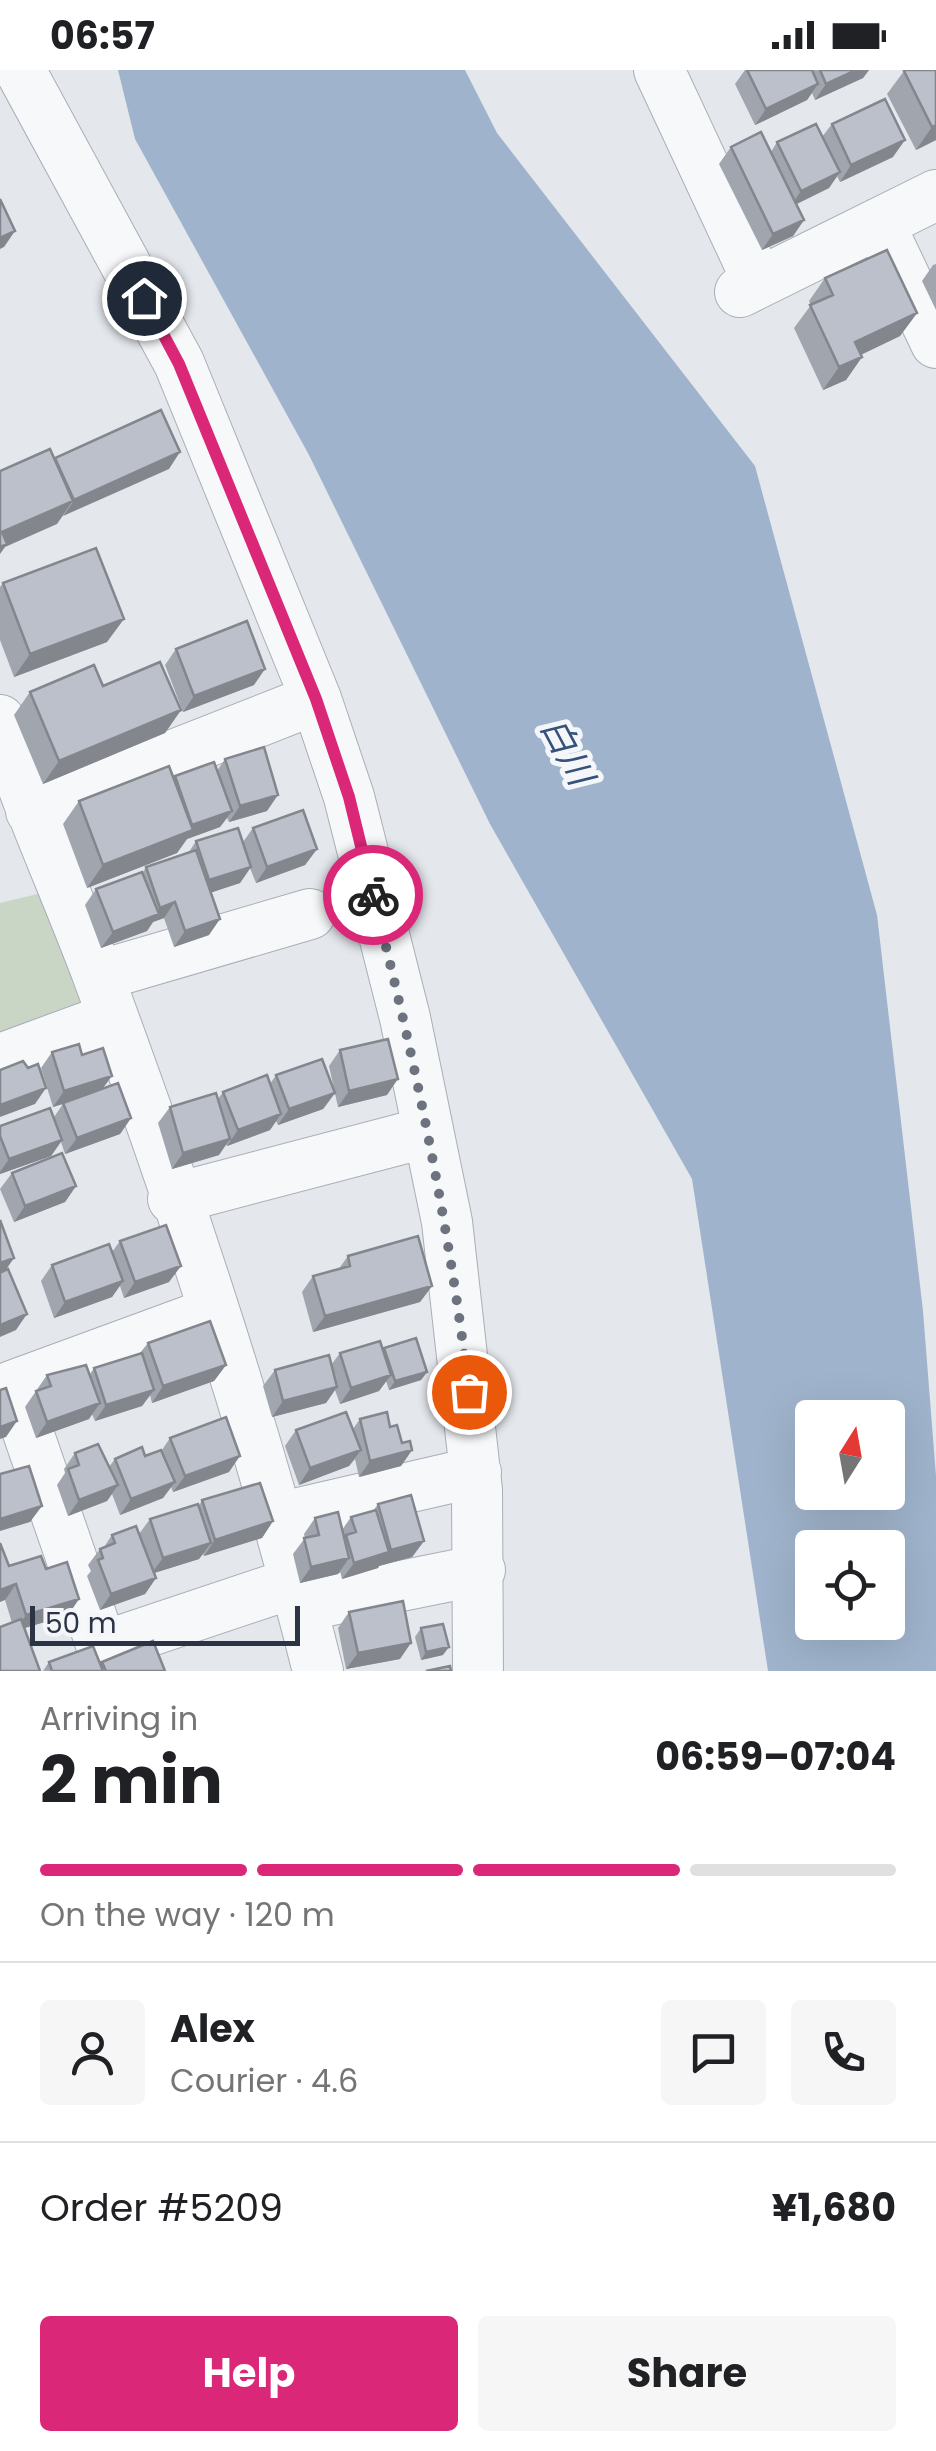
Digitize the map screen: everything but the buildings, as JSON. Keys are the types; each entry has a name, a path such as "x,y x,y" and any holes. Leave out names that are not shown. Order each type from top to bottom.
{"street":[{"path":"20,70 179,364 316,699 349,797 405,1018 460,1310 476,1472 480,1570 478,1671"},
{"path":"659,70 749,287 936,195"},
{"path":"879,223 936,343"},
{"path":"15,783 316,699"},
{"path":"0,720 15,783 105,997 173,1198 277,1518 318,1671"},
{"path":"0,1059 105,997 310,914"},
{"path":"173,1198 428,1132"},
{"path":"211,1313 12,1386 102,1647 299,1594 480,1570"},
{"path":"277,1518 476,1472"}],"green space":[{"path":"50,891 93,1014 0,1049 0,903"}],"water":[{"name":"白川","path":"118,70 465,70 497,133 755,466 877,915 923,1311 936,1476 936,1671 768,1671 692,1179 490,824 309,455 135,139"}],"way so far":[{"path":"373,895 405,1018 447,1222 469,1392"}],"route":[{"path":"144,298 179,364 316,699 349,797 373,895"}]}
